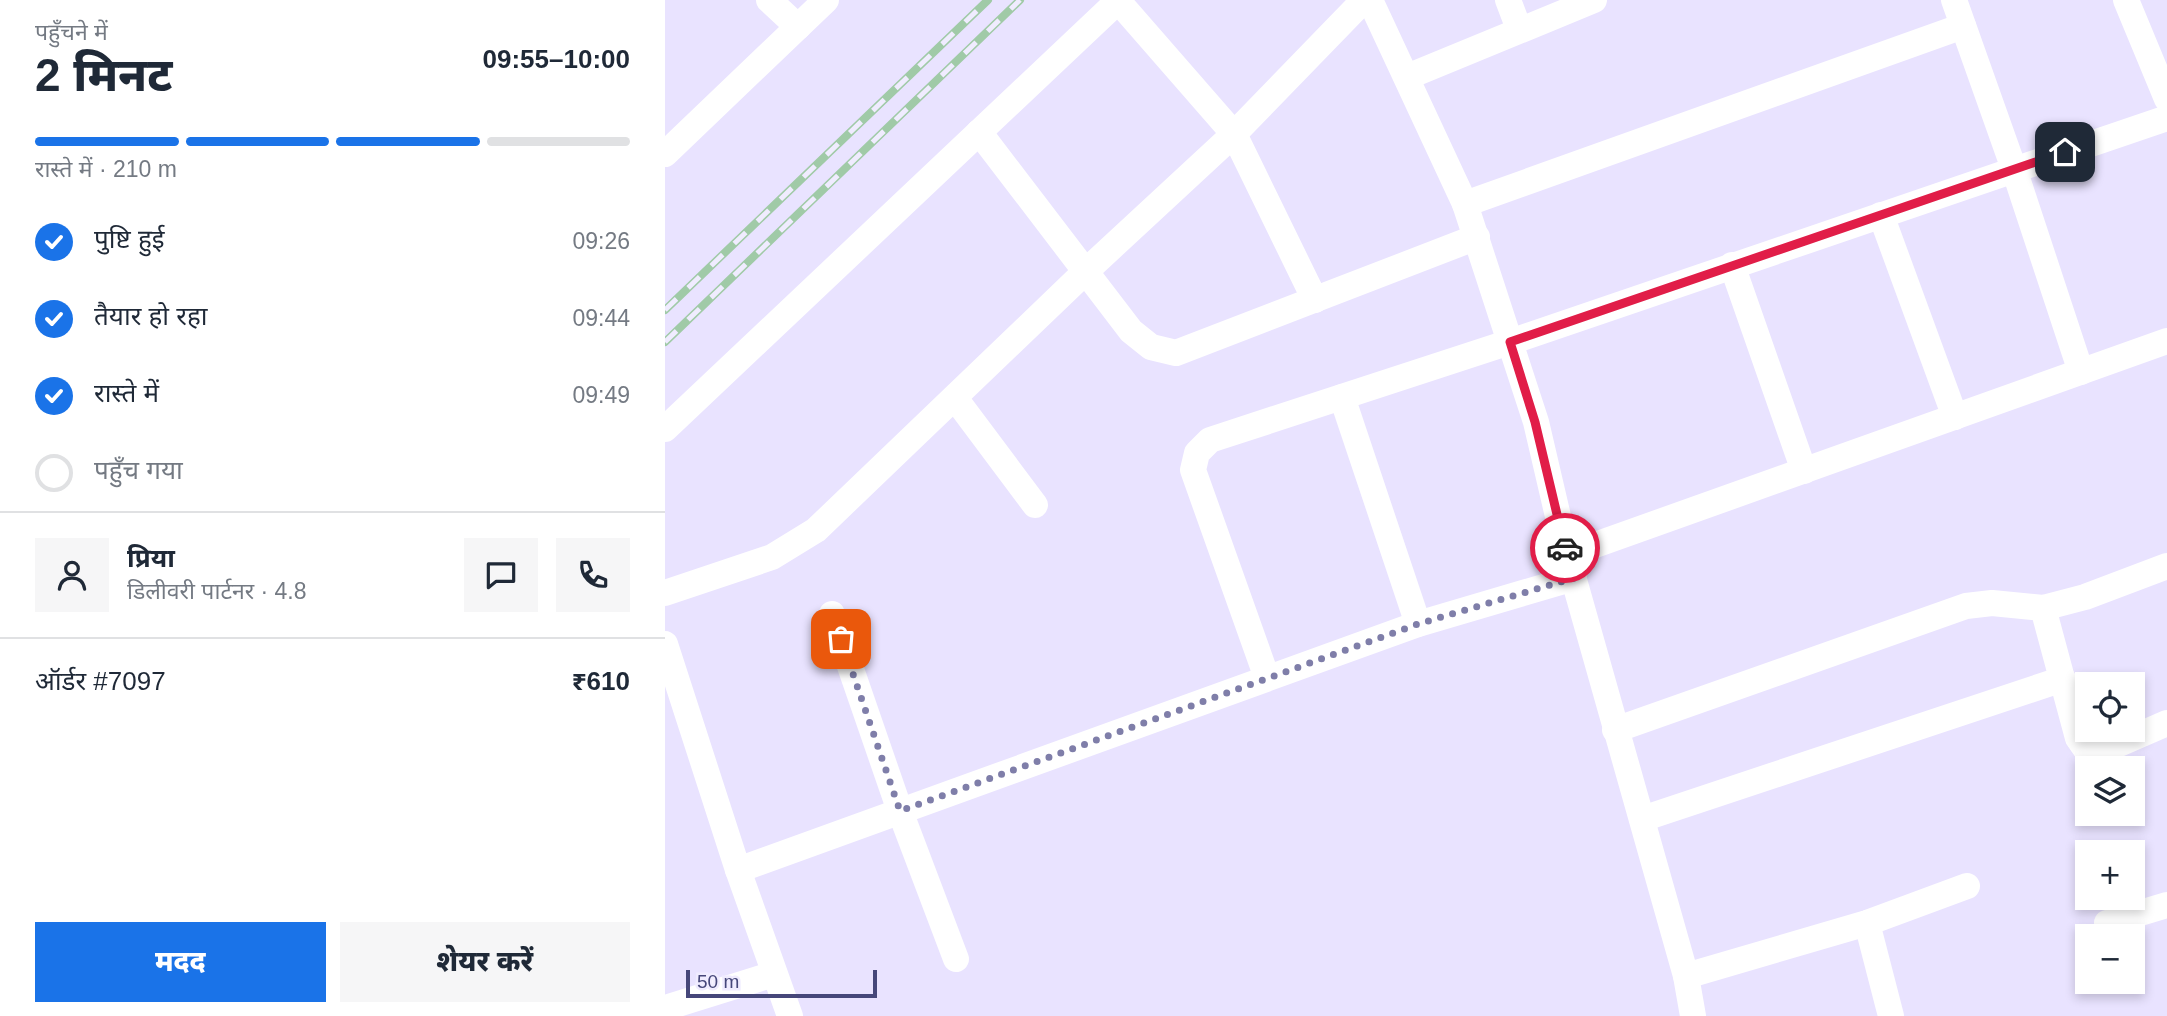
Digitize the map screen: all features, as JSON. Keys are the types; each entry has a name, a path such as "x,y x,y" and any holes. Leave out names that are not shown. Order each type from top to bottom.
{"street":[{"path":"769,0 798,27"},
{"path":"665,153 826,0"},
{"path":"665,593 772,557 796,544 834,515 1085,272 1234,134 1364,0"},
{"path":"1370,0 1465,204 1477,237 1535,422 1570,567 1686,976 1693,1016"},
{"path":"1508,0 1519,29"},
{"path":"1407,77 1594,0"},
{"path":"1954,0 2014,169 2081,372"},
{"path":"2126,0 2167,99"},
{"path":"665,429 1118,1 1234,134 1315,300"},
{"path":"1465,204 1963,26"},
{"path":"1267,678 1193,470 1197,453 1210,440 1510,342 2167,118"},
{"path":"979,132 1131,331 1151,347 1176,353 1477,237"},
{"path":"1881,215 1955,417"},
{"path":"1732,265 1804,471"},
{"path":"738,870 1418,624 1570,567 1804,471 2167,341"},
{"path":"1342,397 1418,624"},
{"path":"955,398 1034,505"},
{"path":"1615,730 1966,606 1992,603 2043,608 2085,597 2167,566"},
{"path":"2043,608 2078,738 2085,748 2096,754 2167,723"},
{"path":"832,614 900,811 956,959"},
{"path":"665,644 738,870 790,1016"},
{"path":"1642,819 2063,679"},
{"path":"1686,976 1867,923 1967,886"},
{"path":"2107,923 2167,905"},
{"path":"1867,923 1891,1016"},
{"path":"665,1008 774,974"}],"railway":[{"path":"665,310 988,0"},
{"path":"665,342 1020,0"}],"way so far":[{"path":"841,639 900,811 1418,624 1574,578 1565,548"}],"route":[{"path":"1565,548 1535,422 1510,342 2065,152"}]}
